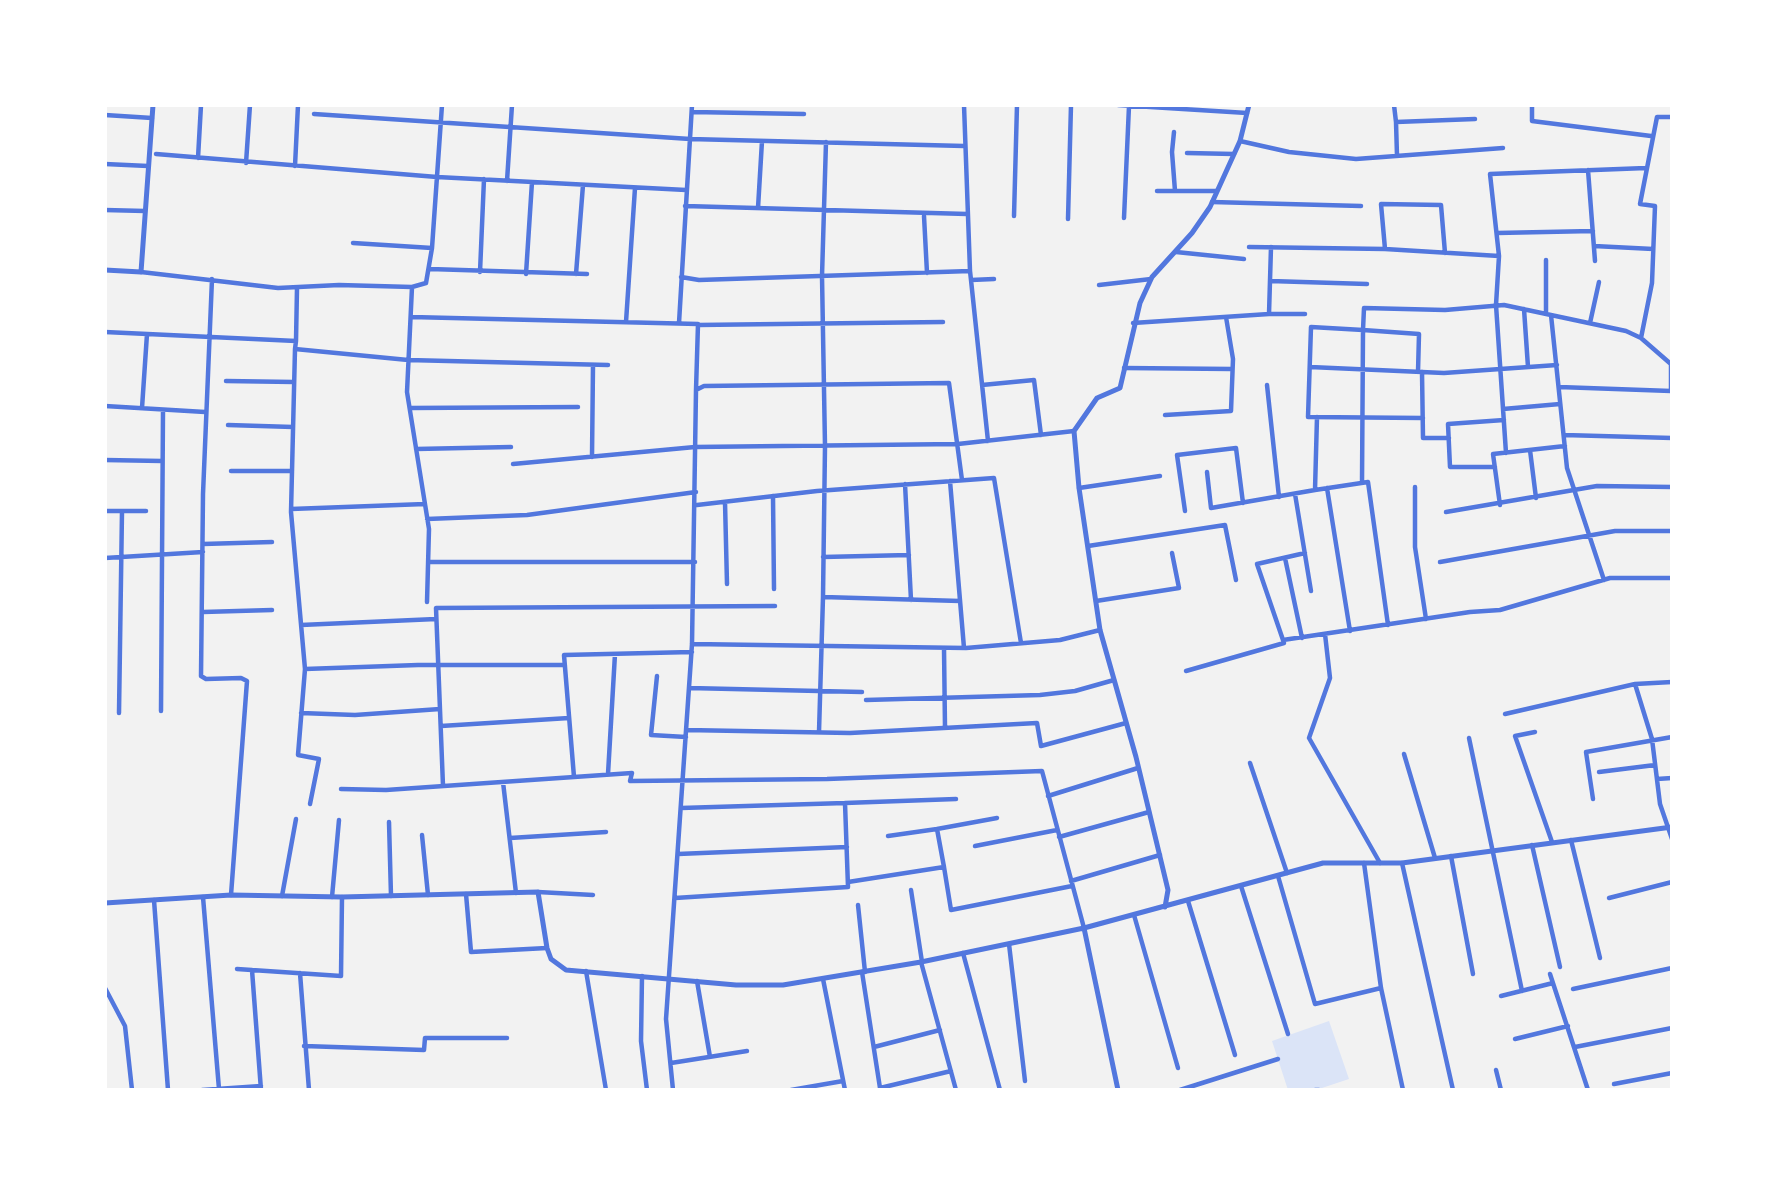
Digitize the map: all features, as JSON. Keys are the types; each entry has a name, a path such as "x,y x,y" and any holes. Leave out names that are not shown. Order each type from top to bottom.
{"street":[{"path":"141,272 153,105"},
{"path":"198,158 201,105"},
{"path":"246,163 250,105"},
{"path":"295,166 299,105"},
{"path":"105,270 297,288 340,285 412,287 426,284 432,248 442,105"},
{"path":"507,181 512,105"},
{"path":"679,324 692,105"},
{"path":"964,105 970,271 988,441"},
{"path":"1014,216 1017,105"},
{"path":"1068,219 1071,105"},
{"path":"1118,105 1247,113"},
{"path":"1165,907 1168,891 1160,855 1100,630 1079,488 1074,431 1097,398 1120,388 1133,323 1151,279 1173,251 1192,233 1212,202 1240,141 1249,105"},
{"path":"1394,105 1397,156"},
{"path":"1532,105 1532,121 1651,136"},
{"path":"1124,218 1129,106"},
{"path":"692,112 804,114"},
{"path":"314,114 690,139 964,146"},
{"path":"105,116 152,118"},
{"path":"1641,338 1652,283 1655,205 1640,204 1651,136 1657,117 1672,117"},
{"path":"1396,122 1475,119"},
{"path":"1174,132 1172,152 1175,191"},
{"path":"758,208 762,141"},
{"path":"1240,141 1289,152 1356,159 1503,148"},
{"path":"819,732 824,597 825,446 821,276 826,142"},
{"path":"1187,153 1235,154"},
{"path":"156,154 437,177 686,190"},
{"path":"105,164 148,166"},
{"path":"1506,453 1496,305 1499,256 1490,174 1646,168"},
{"path":"1588,170 1595,261"},
{"path":"480,272 484,179"},
{"path":"526,274 533,182"},
{"path":"576,274 583,185"},
{"path":"626,322 635,187"},
{"path":"1157,191 1216,191"},
{"path":"1212,202 1360,206"},
{"path":"1385,249 1381,204 1441,205 1445,253"},
{"path":"685,206 967,214"},
{"path":"105,210 145,211"},
{"path":"924,216 927,273"},
{"path":"1497,233 1593,231"},
{"path":"353,243 432,248"},
{"path":"1594,246 1653,249"},
{"path":"1249,247 1385,249 1499,256"},
{"path":"1269,314 1271,247"},
{"path":"1173,251 1244,259"},
{"path":"1546,260 1549,314 1567,468 1604,580"},
{"path":"430,270 587,274"},
{"path":"681,277 699,280 970,271"},
{"path":"212,279 206,412 201,676 206,679 241,678 247,681 231,895"},
{"path":"971,280 994,279"},
{"path":"1099,285 1151,279"},
{"path":"1270,281 1367,284"},
{"path":"1590,323 1599,282"},
{"path":"412,287 408,360 410,408 427,519 427,602"},
{"path":"297,288 291,509 304,669 298,755 319,759 310,804"},
{"path":"1362,483 1364,308 1445,310 1496,305 1524,309 1626,331 1641,338 1672,364 1671,391 1559,387"},
{"path":"1524,309 1528,367"},
{"path":"1133,323 1305,314"},
{"path":"411,317 698,325 943,322"},
{"path":"1165,415 1231,411 1232,369 1226,317"},
{"path":"673,1090 666,1019 692,652 698,325"},
{"path":"1423,418 1308,417 1311,327 1419,334 1423,418 1423,438 1449,438"},
{"path":"105,332 296,341"},
{"path":"142,408 147,334"},
{"path":"295,349 408,360 608,365"},
{"path":"592,457 593,365"},
{"path":"1310,367 1420,372 1556,365"},
{"path":"1124,368 1232,369"},
{"path":"226,380 294,382"},
{"path":"982,385 1034,380 1041,435"},
{"path":"696,390 704,386 949,383 962,480"},
{"path":"1268,385 1279,497"},
{"path":"1503,409 1560,404"},
{"path":"105,406 206,412"},
{"path":"410,408 578,407"},
{"path":"161,711 163,410"},
{"path":"1315,490 1317,417"},
{"path":"1495,467 1450,467 1448,424 1504,420"},
{"path":"228,425 293,427"},
{"path":"513,464 695,447 958,444 1074,431"},
{"path":"1564,435 1672,438"},
{"path":"1500,505 1493,454 1565,446"},
{"path":"416,449 511,447"},
{"path":"1185,511 1177,455 1236,448 1243,503"},
{"path":"1530,450 1536,498"},
{"path":"105,460 162,461"},
{"path":"231,471 291,471"},
{"path":"1207,472 1211,508 1368,482 1388,625"},
{"path":"1079,488 1160,477"},
{"path":"696,505 823,490 994,478 1021,643"},
{"path":"950,481 964,648"},
{"path":"905,484 911,600"},
{"path":"1446,512 1500,505 1597,486 1672,488"},
{"path":"1415,487 1415,547 1426,619"},
{"path":"1327,488 1350,631"},
{"path":"427,519 527,515 696,492"},
{"path":"1295,494 1311,591"},
{"path":"773,496 774,589"},
{"path":"725,502 727,584"},
{"path":"291,509 425,505"},
{"path":"105,511 146,511"},
{"path":"119,713 121,511"},
{"path":"1088,546 1225,525 1237,580"},
{"path":"1440,562 1615,531 1672,531"},
{"path":"203,544 272,542"},
{"path":"105,558 203,552"},
{"path":"1096,601 1178,588 1172,553"},
{"path":"1186,671 1284,643 1257,564 1305,553"},
{"path":"823,557 909,555"},
{"path":"1285,558 1302,638"},
{"path":"428,562 695,562"},
{"path":"1283,640 1500,610 1604,580 1672,578"},
{"path":"824,597 960,601"},
{"path":"443,786 436,608 775,606"},
{"path":"203,612 272,610"},
{"path":"301,625 436,619"},
{"path":"692,644 964,648 1060,640 1100,630"},
{"path":"1325,634 1330,678 1309,738 1380,863"},
{"path":"944,648 945,728"},
{"path":"574,777 564,655 692,652"},
{"path":"608,774 615,654"},
{"path":"304,669 418,665 565,665"},
{"path":"656,676 651,735 686,737"},
{"path":"866,699 1052,693 1114,680"},
{"path":"1505,714 1635,684 1672,682"},
{"path":"1635,684 1652,738 1657,779 1672,839"},
{"path":"689,688 862,692"},
{"path":"301,713 355,715 440,709"},
{"path":"441,726 569,718"},
{"path":"686,730 819,732 1037,723 1041,746 1126,723"},
{"path":"1535,732 1514,736 1552,842"},
{"path":"1593,799 1586,752 1652,738 1672,737"},
{"path":"1469,738 1522,990"},
{"path":"1405,754 1435,859"},
{"path":"1250,763 1287,873"},
{"path":"1599,772 1655,765"},
{"path":"1048,796 1138,768"},
{"path":"341,789 443,786 632,773 630,781 827,779 1042,771 1084,928 1118,1090"},
{"path":"1657,779 1672,779"},
{"path":"503,782 516,893"},
{"path":"681,808 956,799"},
{"path":"675,898 848,887 845,803"},
{"path":"1059,837 1149,812"},
{"path":"282,896 296,818"},
{"path":"888,836 997,818"},
{"path":"332,897 339,820"},
{"path":"389,822 391,896"},
{"path":"538,892 547,948 557,965 586,971 697,981 783,985 921,962 1084,928 1323,863 1402,863 1669,827"},
{"path":"937,829 951,910 1072,884 1160,855"},
{"path":"975,846 1057,830"},
{"path":"510,838 606,832"},
{"path":"422,835 428,895"},
{"path":"1571,839 1600,958"},
{"path":"1532,845 1560,967"},
{"path":"678,854 847,847"},
{"path":"1451,856 1473,974"},
{"path":"1364,863 1381,988 1403,1090"},
{"path":"1402,863 1453,1090"},
{"path":"848,882 944,867"},
{"path":"1278,876 1315,1004 1381,988"},
{"path":"1609,898 1672,882"},
{"path":"1241,886 1288,1034"},
{"path":"911,890 921,962 956,1090"},
{"path":"105,903 231,895 342,897 538,892 593,895"},
{"path":"466,894 471,952 547,948"},
{"path":"203,897 219,1089"},
{"path":"237,969 341,976 342,897"},
{"path":"154,900 168,1090"},
{"path":"1188,901 1236,1055"},
{"path":"858,905 880,1088 951,1070"},
{"path":"1134,915 1178,1068"},
{"path":"1009,944 1025,1081"},
{"path":"963,953 1000,1090"},
{"path":"1573,989 1672,968"},
{"path":"202,1090 261,1088 252,970"},
{"path":"586,971 606,1090"},
{"path":"299,973 309,1090"},
{"path":"1550,974 1588,1090"},
{"path":"642,976 641,1041 646,1090"},
{"path":"824,979 845,1090"},
{"path":"697,981 710,1058"},
{"path":"1501,996 1553,983"},
{"path":"105,988 125,1026 132,1090"},
{"path":"1515,1039 1568,1027"},
{"path":"1575,1047 1672,1028"},
{"path":"874,1047 940,1030"},
{"path":"304,1046 424,1050 425,1038 508,1038"},
{"path":"671,1063 747,1051"},
{"path":"1180,1090 1278,1059"},
{"path":"1496,1070 1501,1090"},
{"path":"1614,1084 1672,1073"},
{"path":"792,1090 843,1081"}],"shaded area":[{"path":"1329,1021 1349,1079 1316,1090 1288,1090 1272,1041"}]}
